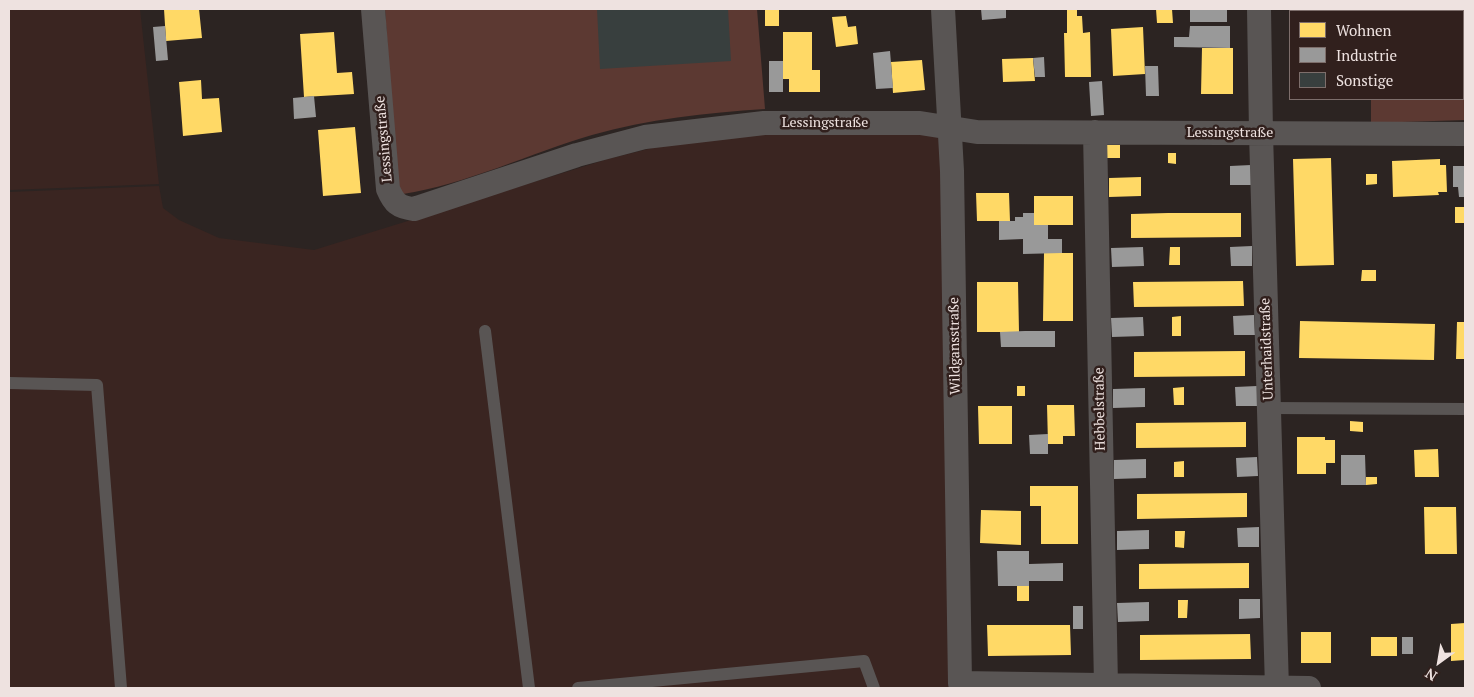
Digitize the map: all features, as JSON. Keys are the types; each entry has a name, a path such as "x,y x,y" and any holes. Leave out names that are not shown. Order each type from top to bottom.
{"street":[{"name":"Lessingstraße","path":"373,9 388,189 394,203 402,207 414,209 577,155 645,137 764,123 920,122 977,132 1465,134"},
{"name":"Wildgansstraße","path":"943,9 950,127 960,683 1106,685"},
{"name":"Unterhaidstraße","path":"1259,9 1277,688"},
{"name":"Hebbelstraße","path":"1095,132 1106,685"},
{"path":"1106,685 1309,688"}],"lane":[{"path":"484,331 529,688"},
{"path":"9,384 97,384 121,688"},
{"path":"1269,408 1465,409"},
{"path":"578,688 864,661 874,688"}],"shaded area":[{"path":"9,9 140,9 159,184 9,190"},
{"path":"385,9 757,9 765,109 677,118 613,129 569,142 450,184 403,194 397,186"},
{"path":"1465,9 1465,120 1371,123 1371,100 1464,100 1464,10 1371,10"},
{"path":"912,131 937,137 943,147 950,688 9,688 9,192 159,186 163,208 179,220 219,238 314,250 608,159 676,142 747,134"}],"building: Wohnen":[{"path":"164,9 199,9 202,38 166,41"},
{"path":"765,9 779,9 779,26 765,26"},
{"path":"1067,9 1077,9 1077,16 1082,16 1083,33 1090,32 1091,77 1065,77 1064,33 1067,33"},
{"path":"1156,9 1172,9 1173,23 1157,23"},
{"path":"846,16 848,27 856,26 858,44 836,47 832,17"},
{"path":"1143,27 1145,74 1113,76 1111,29"},
{"path":"334,32 337,73 352,72 354,94 304,97 300,34"},
{"path":"783,32 812,32 812,70 820,70 820,92 789,92 789,79 783,79"},
{"path":"1202,48 1233,48 1233,94 1201,94"},
{"path":"1033,58 1035,81 1003,82 1002,59"},
{"path":"922,60 925,90 893,93 891,62"},
{"path":"201,80 202,99 219,98 222,132 183,136 179,82"},
{"path":"355,127 361,193 323,196 318,130"},
{"path":"1107,145 1120,145 1120,158 1107,158"},
{"path":"1168,153 1176,153 1176,164 1168,163"},
{"path":"1331,158 1334,265 1296,266 1293,159"},
{"path":"1440,159 1440,165 1446,165 1447,192 1438,192 1439,195 1393,197 1392,161"},
{"path":"1366,174 1377,174 1377,184 1366,185"},
{"path":"1141,177 1141,196 1109,197 1109,178"},
{"path":"976,193 1009,193 1010,221 977,221"},
{"path":"1034,196 1073,196 1073,225 1034,225"},
{"path":"1455,207 1465,207 1465,223 1455,223"},
{"path":"1241,213 1241,237 1131,238 1131,214"},
{"path":"1170,247 1180,247 1180,265 1169,265"},
{"path":"1044,253 1073,253 1073,321 1043,321"},
{"path":"1362,270 1376,270 1376,281 1361,281"},
{"path":"1243,281 1244,306 1134,307 1133,282"},
{"path":"977,282 1018,282 1019,332 977,332"},
{"path":"1181,316 1181,336 1172,336 1172,317"},
{"path":"1300,321 1435,324 1434,360 1299,358"},
{"path":"1457,322 1465,322 1465,359 1456,359"},
{"path":"1245,351 1245,376 1134,377 1134,352"},
{"path":"1017,386 1025,386 1025,396 1017,396"},
{"path":"1184,387 1184,405 1174,405 1173,388"},
{"path":"1047,405 1074,405 1075,436 1063,436 1063,444 1048,444"},
{"path":"978,406 1012,406 1012,444 979,444"},
{"path":"1350,421 1363,422 1363,432 1350,431"},
{"path":"1246,422 1246,447 1136,448 1136,423"},
{"path":"1297,437 1325,437 1325,440 1335,440 1335,463 1326,463 1326,474 1297,474"},
{"path":"1438,449 1439,477 1415,477 1414,450"},
{"path":"1184,461 1184,477 1174,477 1174,462"},
{"path":"1366,477 1377,477 1377,484 1366,485"},
{"path":"1030,486 1078,486 1078,544 1041,544 1041,506 1030,506"},
{"path":"1247,493 1247,517 1137,519 1137,494"},
{"path":"1424,507 1456,507 1457,554 1425,554"},
{"path":"981,510 1021,511 1021,545 980,543"},
{"path":"1175,531 1185,531 1184,548 1175,547"},
{"path":"1249,563 1249,588 1139,589 1139,564"},
{"path":"1017,586 1029,586 1029,601 1017,601"},
{"path":"1178,600 1188,600 1187,618 1178,618"},
{"path":"1465,623 1465,660 1451,661 1451,624"},
{"path":"987,625 1070,625 1071,655 988,656"},
{"path":"1301,632 1331,632 1331,663 1301,663"},
{"path":"1250,634 1251,659 1140,660 1140,635"},
{"path":"1371,637 1397,637 1397,656 1371,656"}],"building: Industrie":[{"path":"981,9 1006,9 1006,18 982,20"},
{"path":"1190,9 1227,9 1227,22 1190,22"},
{"path":"165,26 168,60 156,61 153,27"},
{"path":"1190,26 1230,26 1230,48 1174,47 1174,37 1189,37"},
{"path":"890,51 893,88 876,89 873,53"},
{"path":"1044,57 1045,77 1035,77 1033,58"},
{"path":"769,61 783,61 783,92 769,92"},
{"path":"1145,66 1158,66 1159,96 1146,96"},
{"path":"1102,81 1104,115 1091,116 1089,82"},
{"path":"314,96 316,117 294,119 293,98"},
{"path":"1251,165 1252,185 1230,185 1230,166"},
{"path":"1453,166 1465,166 1465,197 1459,197 1458,187 1453,187"},
{"path":"1023,213 1034,213 1034,225 1048,225 1048,239 1062,239 1062,253 1023,254 1023,239 999,240 999,221 1015,221 1015,217 1023,217"},
{"path":"1252,246 1252,266 1231,266 1230,247"},
{"path":"1143,247 1144,266 1112,267 1111,248"},
{"path":"1254,315 1255,335 1234,335 1233,316"},
{"path":"1143,317 1144,336 1112,337 1111,318"},
{"path":"1055,331 1055,347 1001,347 1000,332"},
{"path":"1257,386 1257,406 1236,406 1235,387"},
{"path":"1145,388 1145,407 1113,408 1113,389"},
{"path":"1048,434 1048,454 1030,454 1029,435"},
{"path":"1341,455 1365,455 1366,485 1341,485"},
{"path":"1257,457 1258,476 1237,477 1236,458"},
{"path":"1146,459 1146,478 1114,479 1114,460"},
{"path":"1259,527 1259,547 1238,547 1237,528"},
{"path":"1149,530 1149,549 1117,550 1117,531"},
{"path":"997,551 1029,551 1029,564 1063,563 1063,581 1029,581 1029,586 998,586"},
{"path":"1239,599 1260,599 1260,618 1239,619"},
{"path":"1149,602 1149,621 1118,622 1117,603"},
{"path":"1073,606 1083,606 1083,629 1073,629"},
{"path":"1402,637 1413,637 1413,654 1402,654"}],"building: Sonstige":[{"path":"597,9 728,9 731,61 600,69"}]}
